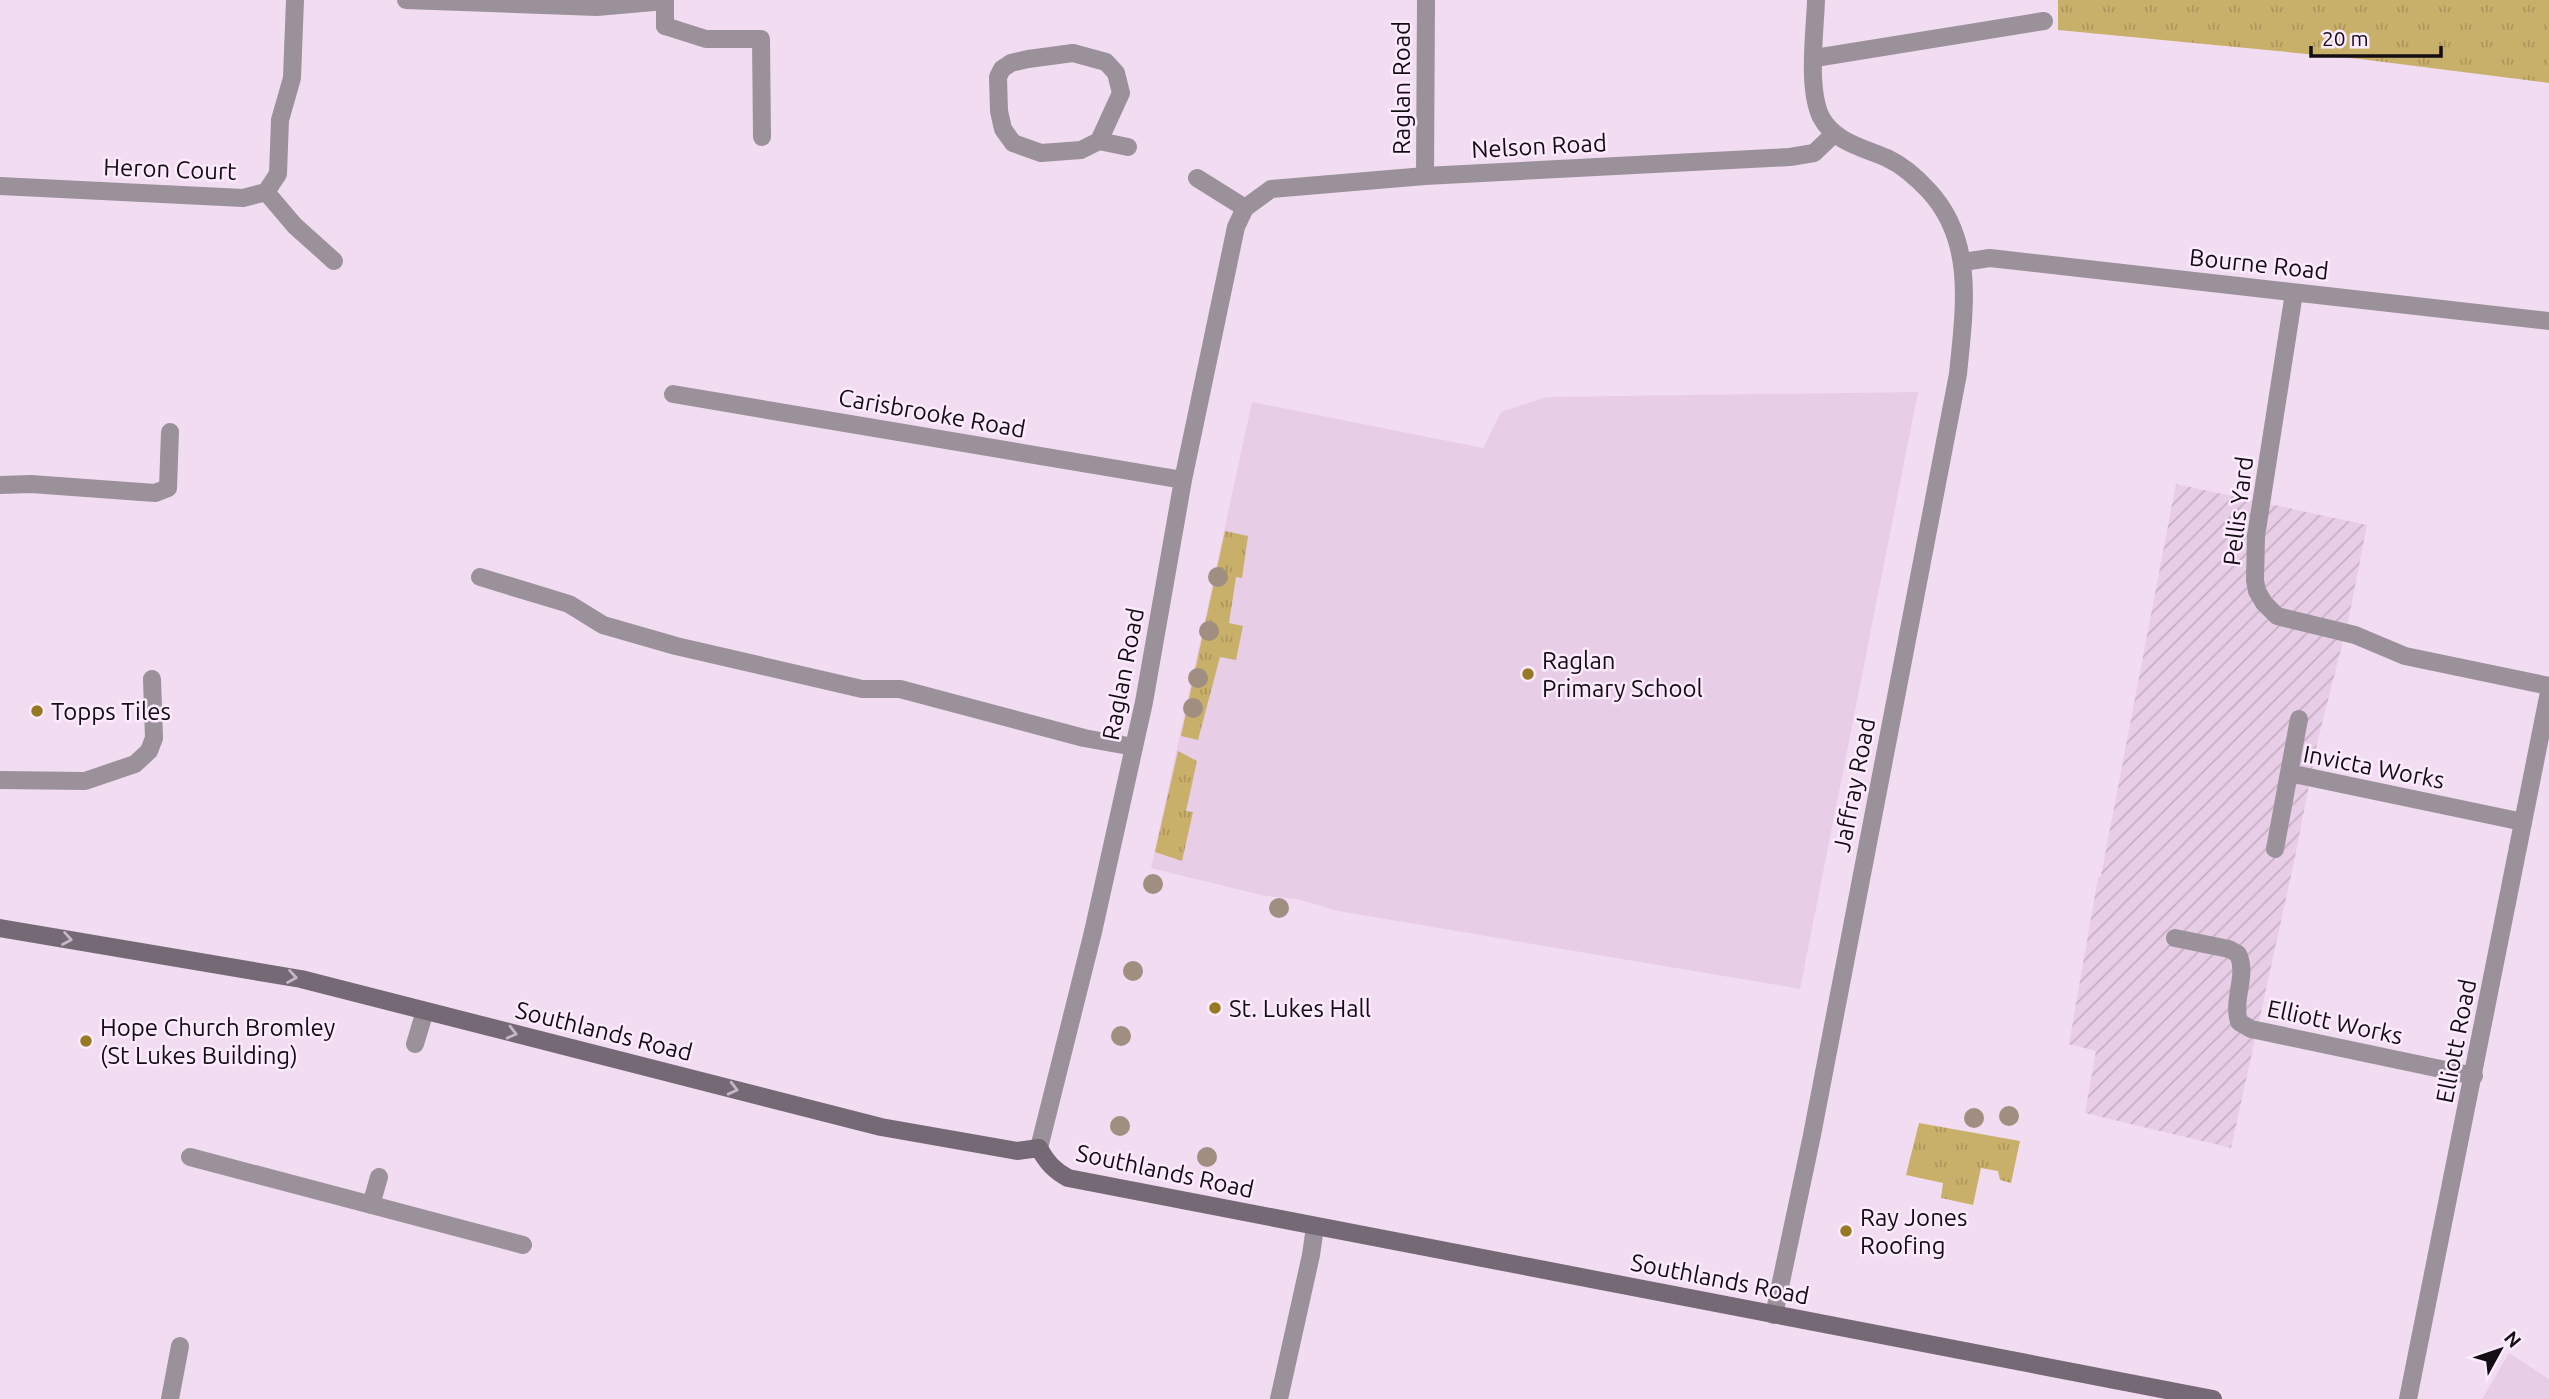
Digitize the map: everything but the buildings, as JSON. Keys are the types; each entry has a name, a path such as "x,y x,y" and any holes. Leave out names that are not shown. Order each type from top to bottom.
{"street":[{"name":"Heron Court","path":"0,186 243,198 266,192 278,174 280,120 292,78 295,0"},
{"path":"406,0 597,7 665,1 665,26 706,39 761,39 762,137"},
{"name":"Raglan Road","path":"1425,177 1426,0"},
{"path":"1816,0 1814,89 1821,116 1834,134"},
{"path":"1815,58 2044,21"},
{"path":"1099,141 1121,93 1116,73 1106,62 1073,53 1028,59 1011,63 1002,69 998,77 999,111 1003,129 1013,143 1041,153 1081,150 1099,141 1128,147"},
{"name":"Nelson Road","path":"1245,208 1271,189 1425,177 1790,157 1814,153 1834,134"},
{"name":"Jaffray Road","path":"1774,1315 1812,1135 1958,374 1965,296 1963,262 1952,226 1938,200 1915,176 1891,160 1855,146 1834,134"},
{"path":"1197,177 1245,208"},
{"path":"266,192 295,226 334,261"},
{"name":"Raglan Road","path":"1040,1148 1093,932 1134,747 1183,480 1236,226 1245,208"},
{"name":"Bourne Road","path":"1963,262 1990,258 2549,321"},
{"name":"Pellis Yard","path":"2294,293 2256,536 2255,580 2264,603 2277,616 2355,635 2405,656 2549,686"},
{"name":"Carisbrooke Road","path":"673,394 1183,480"},
{"path":"0,485 30,484 155,493 168,488 170,432"},
{"path":"480,577 569,604 603,625 676,646 862,690 900,690 1084,738 1134,747"},
{"path":"0,780 85,782 135,764 149,751 154,738 152,679"},
{"name":"Elliott Road","path":"2407,1399 2549,692"},
{"path":"2289,773 2299,719"},
{"name":"Invicta Works","path":"2275,849 2289,773 2523,822"},
{"name":"Southlands Road","path":"0,928 301,979 881,1127 1017,1151 1040,1148 1045,1160 1068,1178 2214,1399"},
{"name":"Elliott Works","path":"2175,938 2229,949 2238,954 2242,963 2235,1010 2239,1022 2251,1029 2474,1076"},
{"path":"415,1044 425,1011"},
{"path":"190,1157 523,1245"},
{"path":"370,1205 379,1177"},
{"path":"1279,1399 1315,1227"},
{"path":"170,1399 180,1346"}],"shaded area":[{"name":"Raglan Primary School","path":"1918,392 1800,989 1338,911 1297,899 1265,896 1151,868 1252,402 1483,448 1501,412 1547,397"},
{"path":"2176,484 2367,525 2348,622 2318,739 2294,862 2231,1148 2085,1113 2096,1051 2069,1044 2098,878 2101,876"},
{"path":"2509,1353 2549,1379 2549,1399 2482,1399"}],"green space":[{"path":"2058,0 2549,0 2549,83 2360,59 2058,30"},
{"path":"1225,531 1248,536 1242,578 1236,577 1229,623 1243,626 1236,660 1220,657 1198,740 1181,736"},
{"path":"1178,751 1197,761 1186,811 1193,812 1182,861 1155,852"},
{"path":"1919,1123 2020,1141 2011,1183 2000,1180 1998,1171 1981,1168 1973,1205 1941,1198 1943,1183 1906,1175"}],"place":[{"name":"Raglan Primary School","path":"1528,674"},
{"name":"Topps Tiles","path":"37,711"},
{"name":"St. Lukes Hall","path":"1215,1008"},
{"name":"Hope Church Bromley (St Lukes Building)","path":"86,1041"},
{"name":"Ray Jones Roofing","path":"1846,1231"}]}
